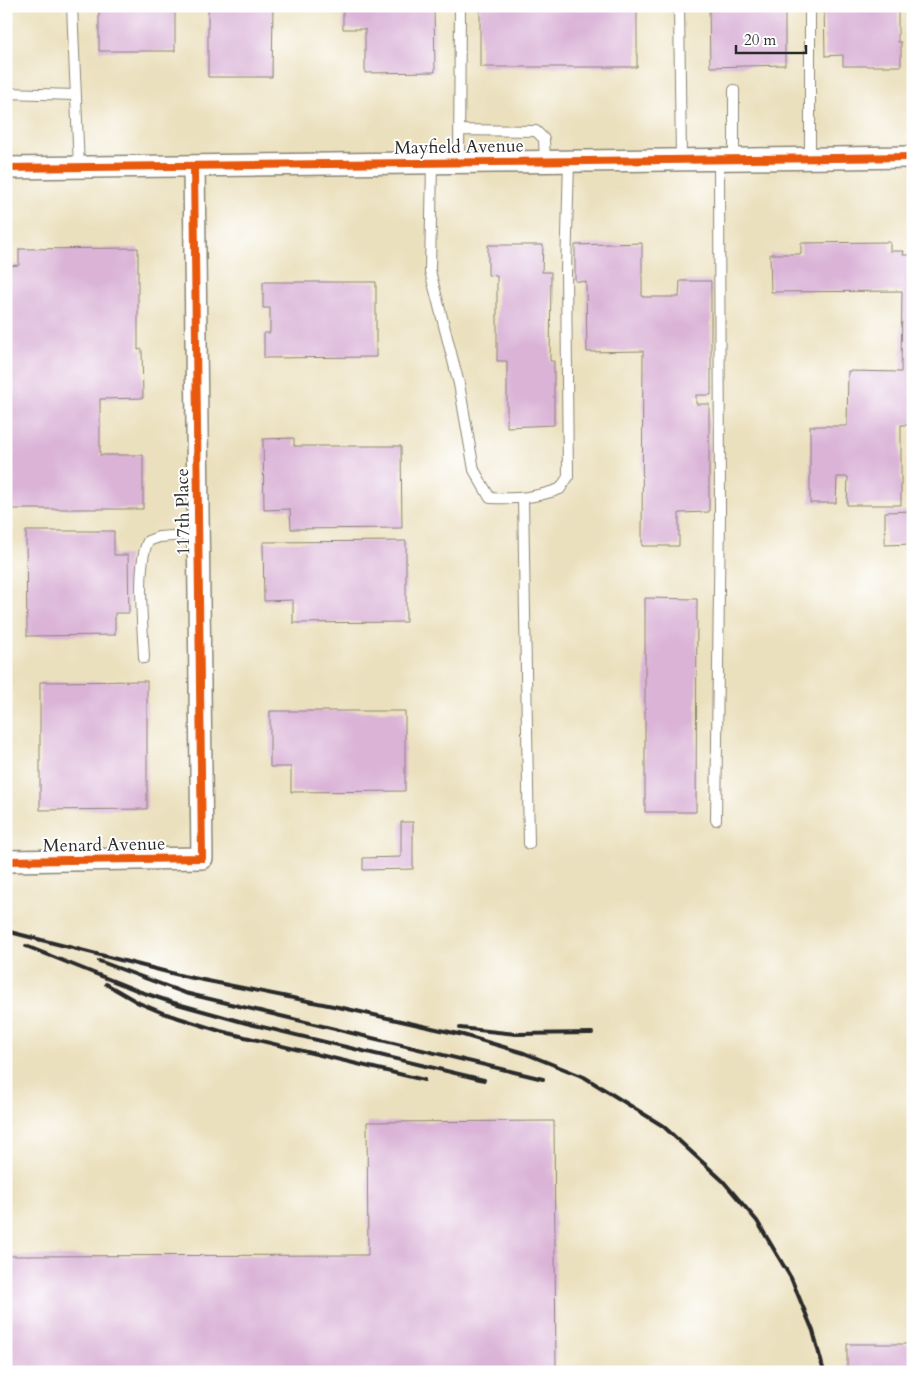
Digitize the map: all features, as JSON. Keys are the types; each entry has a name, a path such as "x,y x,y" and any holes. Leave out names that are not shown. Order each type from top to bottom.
{"street":[{"name":"Mayfield Avenue","path":"6,168 913,157"},
{"name":"117th Place","path":"194,166 202,858"},
{"name":"Menard Avenue","path":"6,861 202,858"}],"lane":[{"path":"72,6 79,167"},
{"path":"459,162 460,6"},
{"path":"679,6 680,160"},
{"path":"810,6 810,158"},
{"path":"716,820 727,159 734,90"},
{"path":"6,93 75,95"},
{"path":"459,130 536,132 544,139 545,162"},
{"path":"432,163 430,271 460,384 474,470 490,498 523,498 538,497 560,489 568,477 566,272 569,161"},
{"path":"523,498 529,844"},
{"path":"144,658 141,586 144,549 148,541 159,537 198,534"}],"building":[{"path":"99,6 175,6 175,51 99,51"},
{"path":"208,6 273,6 272,77 208,77"},
{"path":"343,6 434,6 435,72 365,73 365,29 343,29"},
{"path":"480,6 637,6 637,67 480,67"},
{"path":"709,6 785,6 785,65 710,67"},
{"path":"824,6 898,6 898,42 901,42 901,66 843,66 843,55 825,56"},
{"path":"890,242 890,251 904,251 903,255 913,255 913,425 901,425 901,505 847,505 848,477 837,477 836,503 810,503 810,426 847,426 848,371 901,372 902,291 771,292 770,254 801,254 801,243"},
{"path":"642,243 642,297 679,297 680,281 711,281 711,395 696,395 696,404 709,404 709,512 679,513 679,546 642,546 643,351 587,352 586,282 575,281 575,245"},
{"path":"488,245 543,245 542,272 551,272 550,361 554,361 554,425 507,427 507,361 497,361 497,276 488,275"},
{"path":"138,248 138,350 142,349 143,398 100,399 100,455 143,455 143,509 6,509 6,266 19,265 19,249"},
{"path":"263,282 376,282 376,357 264,358 264,333 270,333 270,308 263,308"},
{"path":"294,438 294,446 401,446 402,528 291,529 290,509 264,510 263,439"},
{"path":"913,511 913,544 885,545 885,512"},
{"path":"26,531 114,531 114,555 128,555 129,613 115,613 115,635 27,636"},
{"path":"406,541 406,622 293,623 293,600 264,601 263,542"},
{"path":"645,598 697,599 696,812 645,812"},
{"path":"147,681 147,809 40,810 40,682"},
{"path":"270,711 405,711 405,791 291,792 291,767 270,767"},
{"path":"401,822 413,822 413,869 363,870 363,858 401,857"},
{"path":"554,1121 556,1372 6,1372 6,1256 368,1255 367,1122"},
{"path":"847,1344 913,1344 913,1372 847,1372"}],"railway":[{"path":"6,931 183,976 343,1008 463,1035 524,1053 584,1077 663,1126 723,1181 757,1221 791,1278 813,1331 824,1372"},
{"path":"26,946 141,992 174,1003 246,1023 484,1080"},
{"path":"99,961 185,993 543,1079"},
{"path":"106,984 139,1003 163,1013 220,1031 424,1080"},
{"path":"460,1028 516,1034 592,1033"}],"cycle path":[{"path":"6,168 913,157"},
{"path":"6,861 202,858 194,166"}]}
